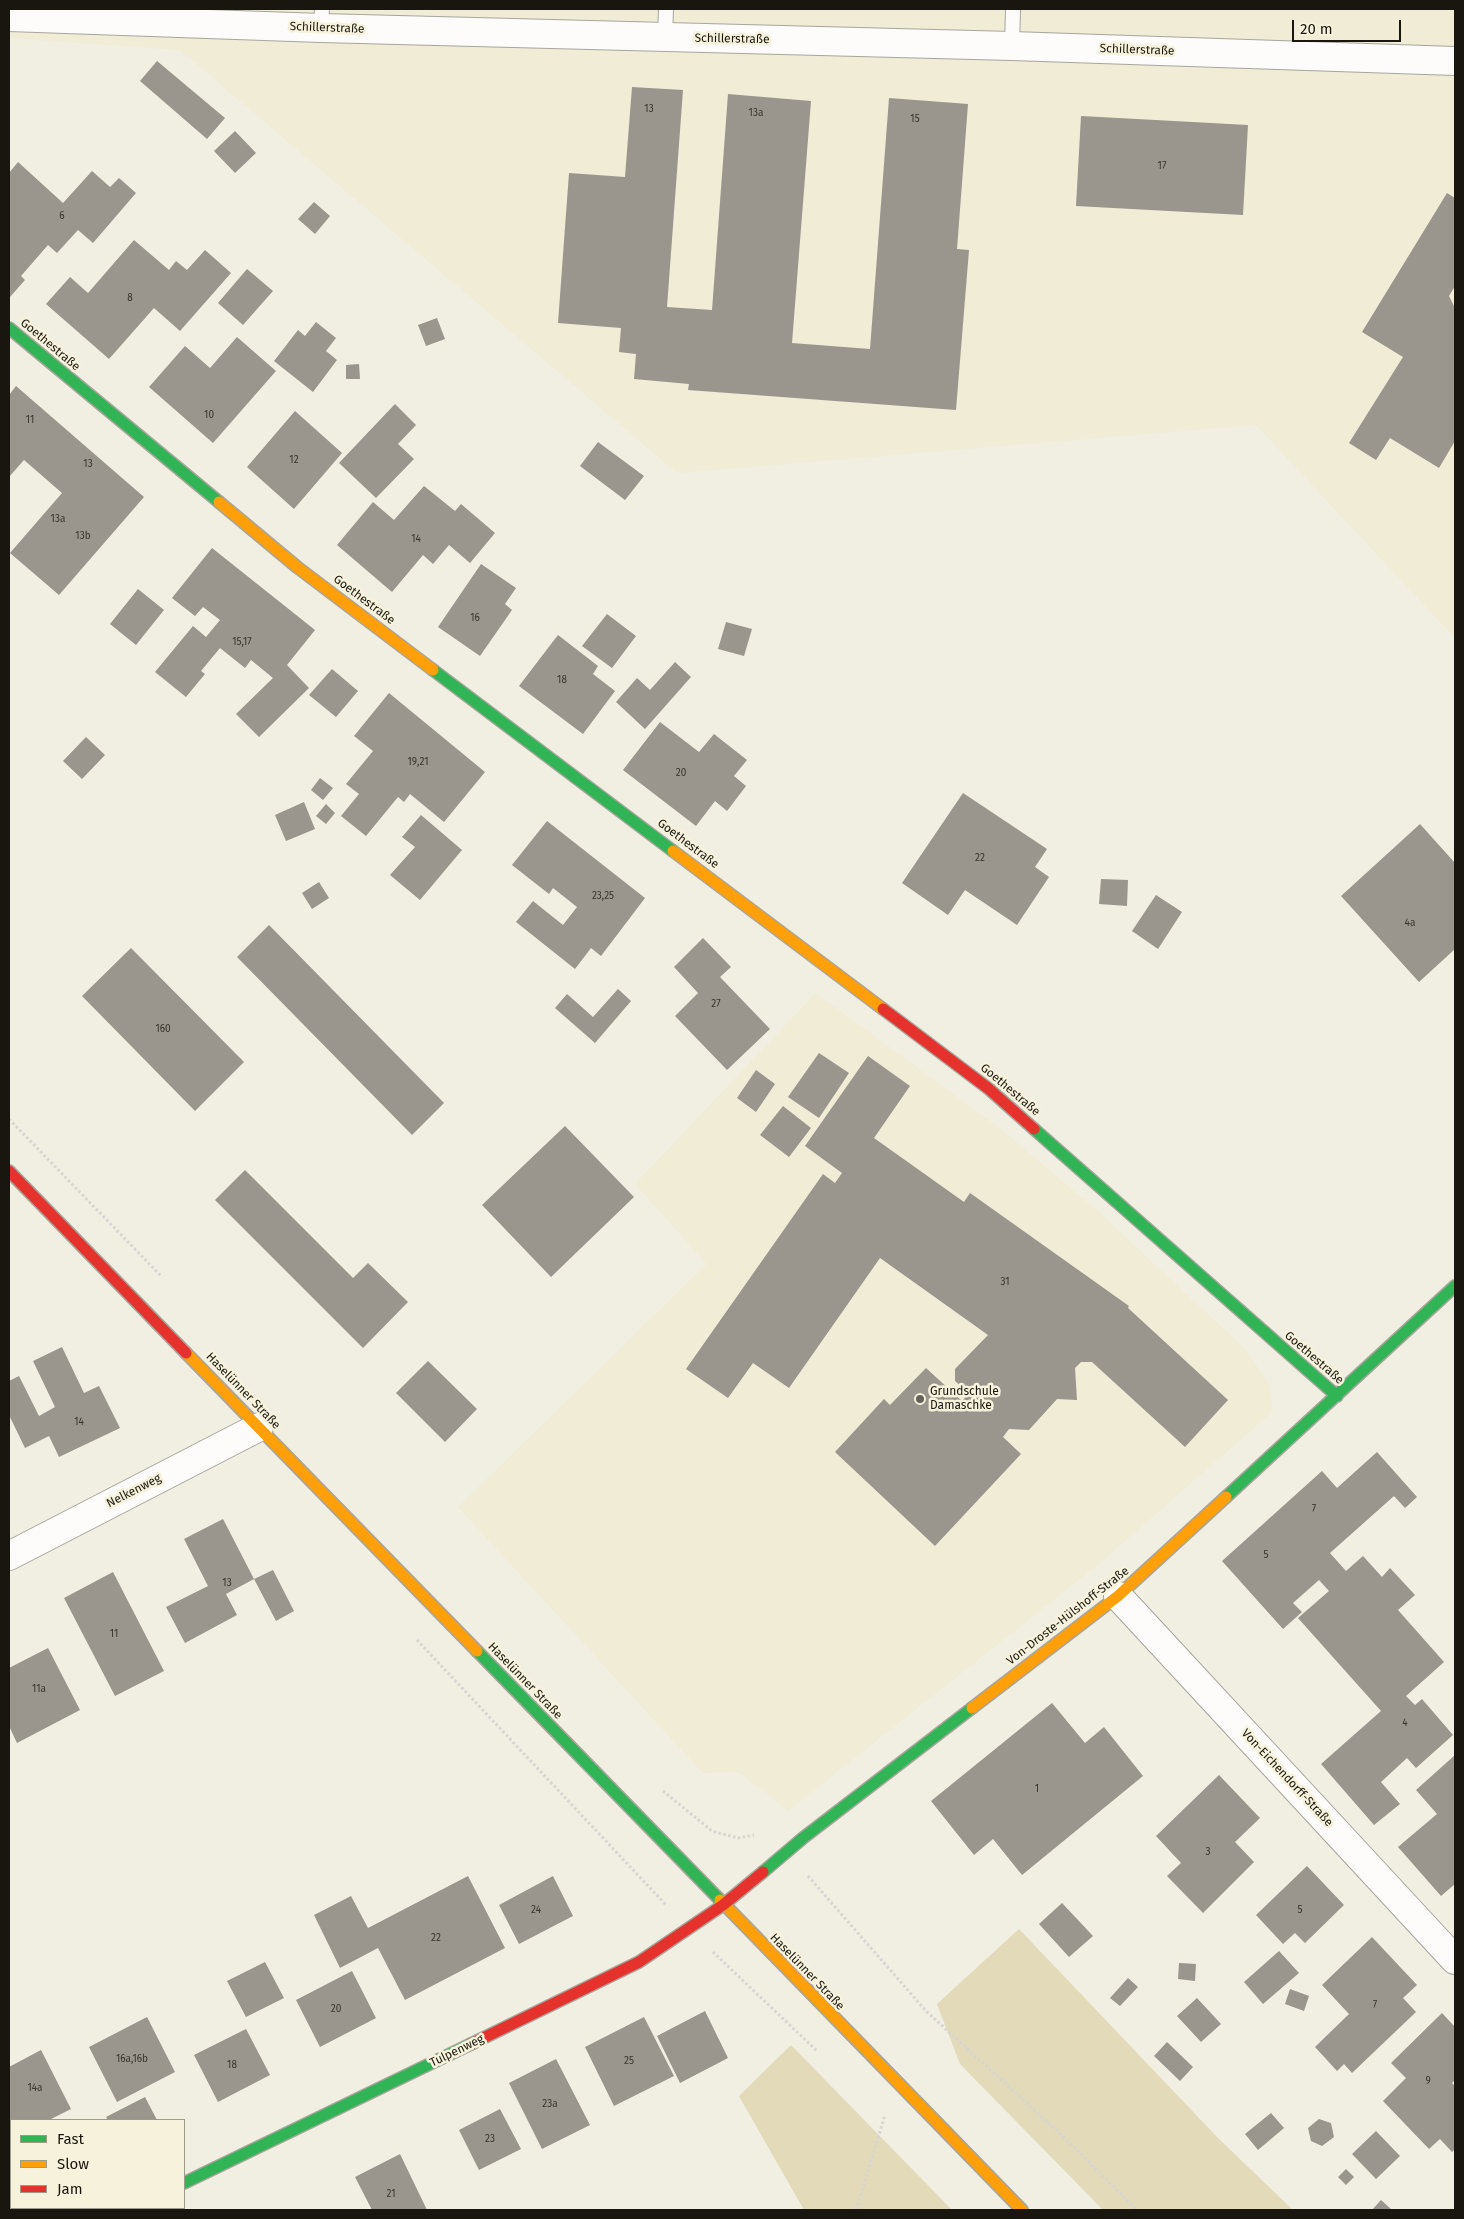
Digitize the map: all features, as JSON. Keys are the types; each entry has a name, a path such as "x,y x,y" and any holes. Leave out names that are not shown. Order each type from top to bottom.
{"street":[{"name":"Schillerstraße","path":"9,17 321,18 665,37 1012,46 1455,61"},
{"name":"Goethestraße","path":"9,328 297,566 989,1089 1337,1396"},
{"name":"Haselünner Straße","path":"9,1171 1022,2210"},
{"name":"Von-Droste-Hülshoff-Straße","path":"724,1905 802,1838 1118,1596 1455,1286"},
{"name":"Nelkenweg","path":"9,1556 259,1427"},
{"name":"Von-Eichendorff-Straße","path":"1118,1596 1455,1960"},
{"name":"Tulpenweg","path":"185,2183 639,1962 724,1905"}],"lane":[{"path":"665,37 666,9"},
{"path":"1012,46 1013,9"}],"path":[{"path":"9,1119 168,1283"},
{"path":"660,1788 712,1831 738,1838 760,1834"},
{"path":"814,1883 926,2011 1067,2140 1137,2210"},
{"path":"856,2210 886,2115"}],"shaded area":[{"path":"9,9 1455,9 1455,638 1256,425 677,473 180,50 9,38"},
{"name":"Grundschule Damaschke","path":"816,993 1002,1130 1101,1214 1246,1350 1271,1387 1272,1412 1101,1562 788,1811 739,1772 703,1773 458,1507 707,1264 635,1184"},
{"path":"1019,1929 1219,2139 1293,2210 1103,2210 960,2064 937,2004"},
{"path":"791,2045 952,2210 804,2210 739,2096"}],"building":[{"path":"157,61 225,118 207,139 140,81"},
{"path":"632,87 683,90 667,307 712,310 728,94 811,101 792,343 870,349 889,98 968,104 957,249 969,250 956,410 688,390 689,384 634,379 636,354 619,352 621,328 558,323 569,173 625,177"},
{"path":"1081,116 1248,125 1243,215 1076,206"},
{"path":"235,131 256,153 235,173 214,151"},
{"path":"18,162 63,203 92,171 110,187 119,178 136,193 93,243 78,230 57,253 48,245 21,276 25,280 10,297 9,173"},
{"path":"1447,193 1455,198 1455,286 1449,296 1455,308 1455,441 1439,468 1390,438 1376,460 1349,443 1403,357 1362,332"},
{"path":"314,202 330,216 315,234 298,219"},
{"path":"134,240 169,270 176,261 187,270 205,250 231,273 180,331 154,308 109,359 46,304 70,277 88,293"},
{"path":"247,269 273,291 243,325 218,303"},
{"path":"437,318 445,339 426,346 418,325"},
{"path":"316,322 336,338 326,351 337,360 313,392 274,361 298,330 305,336"},
{"path":"237,337 276,371 213,443 149,387 185,346 210,368"},
{"path":"359,364 360,379 346,379 346,365"},
{"path":"16,386 144,497 59,595 10,553 62,493 24,460 9,477 9,395"},
{"path":"395,404 416,425 398,444 414,459 376,498 339,463"},
{"path":"295,411 342,453 294,509 247,467"},
{"path":"598,442 644,476 625,500 580,466"},
{"path":"424,486 455,511 461,504 495,533 470,563 449,545 433,564 423,555 392,592 337,545 373,502 394,520"},
{"path":"212,548 315,630 287,665 309,688 259,737 236,714 273,678 251,660 245,668 220,648 201,671 205,674 186,697 155,672 193,626 206,637 220,620 203,607 195,616 172,598"},
{"path":"481,564 516,588 505,604 512,610 480,656 438,627"},
{"path":"138,589 164,610 136,645 110,624"},
{"path":"607,614 636,636 612,668 582,646"},
{"path":"726,622 752,629 744,656 718,649"},
{"path":"558,635 598,666 593,674 615,691 583,734 519,686"},
{"path":"675,662 691,677 645,729 616,702 637,678 650,690"},
{"path":"332,669 358,691 336,717 309,695"},
{"path":"389,693 485,772 444,822 410,794 404,802 398,797 366,836 341,816 359,794 346,784 373,751 354,736"},
{"path":"660,722 699,752 714,734 747,760 734,776 746,786 727,811 715,801 696,826 623,770"},
{"path":"86,737 105,755 82,779 63,761"},
{"path":"320,778 333,788 323,800 311,790"},
{"path":"963,793 1047,849 1035,867 1049,877 1017,925 965,890 948,915 902,883"},
{"path":"304,802 315,829 286,841 275,815"},
{"path":"326,804 335,813 326,824 316,816"},
{"path":"421,815 462,850 420,900 390,875 415,847 402,837"},
{"path":"547,821 645,898 601,956 591,948 575,969 516,922 533,901 563,925 577,907 553,888 549,894 512,865"},
{"path":"1420,824 1455,863 1455,949 1419,982 1341,896"},
{"path":"1101,879 1128,880 1127,906 1099,904"},
{"path":"319,882 329,898 312,909 302,893"},
{"path":"1156,895 1182,912 1158,949 1132,931"},
{"path":"269,925 444,1103 412,1135 237,957"},
{"path":"703,938 731,967 720,977 770,1029 727,1070 675,1016 698,993 674,967"},
{"path":"131,948 244,1062 195,1111 82,996"},
{"path":"618,989 631,1001 595,1043 555,1008 567,994 593,1017"},
{"path":"819,1053 849,1073 819,1118 788,1097"},
{"name":"Grundschule Damaschke","path":"868,1056 910,1086 874,1138 964,1202 970,1193 1129,1306 1128,1308 1228,1400 1185,1447 1092,1362 1081,1362 1075,1368 1077,1400 1057,1399 1029,1430 1009,1429 1003,1437 1021,1454 935,1546 835,1452 884,1399 890,1405 926,1368 962,1401 969,1393 955,1381 955,1369 988,1335 880,1258 789,1388 753,1363 728,1398 686,1369 823,1174 835,1183 842,1173 805,1146"},
{"path":"756,1070 775,1084 756,1112 737,1098"},
{"path":"783,1106 811,1128 789,1157 760,1135"},
{"path":"565,1126 634,1197 551,1277 482,1205"},
{"path":"245,1170 353,1278 368,1263 408,1302 363,1348 215,1200"},
{"path":"62,1347 84,1393 99,1386 120,1428 59,1457 49,1436 25,1448 9,1415 9,1381 19,1376 39,1416 55,1407 33,1361"},
{"path":"428,1361 477,1409 445,1442 396,1393"},
{"path":"1377,1452 1417,1497 1405,1508 1394,1496 1330,1553 1346,1571 1363,1556 1382,1577 1390,1568 1415,1595 1398,1610 1444,1662 1406,1696 1415,1705 1422,1699 1453,1735 1416,1768 1407,1758 1381,1782 1400,1804 1374,1825 1321,1764 1381,1711 1298,1618 1329,1591 1319,1580 1293,1603 1302,1612 1283,1629 1222,1561 1322,1471 1337,1488"},
{"path":"223,1519 254,1579 226,1594 237,1615 185,1643 166,1607 208,1586 184,1539"},
{"path":"273,1570 294,1611 276,1621 254,1579"},
{"path":"113,1572 164,1671 115,1696 64,1598"},
{"path":"48,1648 80,1710 17,1743 9,1726 9,1668"},
{"path":"1052,1703 1085,1743 1104,1727 1143,1776 1022,1875 993,1839 974,1855 931,1801"},
{"path":"1455,1755 1455,1884 1441,1896 1398,1847 1437,1814 1416,1790"},
{"path":"1219,1775 1260,1818 1235,1842 1254,1862 1203,1913 1167,1876 1181,1863 1156,1836"},
{"path":"1307,1866 1344,1905 1305,1943 1295,1933 1283,1944 1256,1915"},
{"path":"468,1876 505,1948 405,2000 378,1948 340,1968 314,1915 351,1896 368,1928"},
{"path":"553,1876 573,1916 519,1944 499,1905"},
{"path":"1062,1903 1093,1936 1069,1957 1039,1924"},
{"path":"1372,1937 1417,1985 1403,1998 1416,2012 1352,2073 1344,2064 1337,2071 1315,2047 1349,2014 1322,1985"},
{"path":"1279,1951 1299,1973 1263,2004 1244,1982"},
{"path":"265,1962 284,1998 246,2017 227,1981"},
{"path":"1179,1963 1196,1964 1195,1981 1178,1979"},
{"path":"352,1971 376,2018 320,2047 296,2000"},
{"path":"1128,1978 1138,1987 1120,2006 1110,1998"},
{"path":"1290,1989 1309,1996 1304,2011 1285,2004"},
{"path":"1197,1998 1221,2024 1201,2042 1177,2016"},
{"path":"705,2011 728,2058 680,2083 657,2036"},
{"path":"1442,2013 1455,2027 1455,2080 1452,2083 1455,2086 1455,2149 1452,2152 1440,2139 1429,2149 1383,2101 1406,2078 1391,2063"},
{"path":"147,2017 175,2072 117,2102 89,2047"},
{"path":"644,2017 674,2076 614,2106 585,2047"},
{"path":"246,2029 270,2075 218,2102 194,2055"},
{"path":"1167,2042 1193,2067 1180,2081 1154,2056"},
{"path":"41,2050 71,2109 51,2119 10,2119 10,2124 9,2067"},
{"path":"556,2059 590,2125 542,2149 509,2083"},
{"path":"145,2097 156,2119 107,2119 106,2117"},
{"path":"500,2109 521,2149 479,2170 459,2130"},
{"path":"1271,2113 1284,2128 1258,2150 1245,2134"},
{"path":"1319,2119 1331,2123 1334,2137 1322,2146 1311,2141 1308,2128"},
{"path":"1376,2131 1400,2156 1376,2179 1352,2154"},
{"path":"10,2141 10,2178 9,2175"},
{"path":"400,2154 427,2210 372,2210 355,2177"},
{"path":"1346,2169 1354,2177 1346,2185 1338,2177"},
{"path":"1381,2200 1392,2210 1372,2210"}],"traffic: fast":[{"path":"9,328 219,502"},
{"path":"433,670 673,851"},
{"path":"1034,1129 1337,1396"},
{"path":"1226,1497 1455,1286"},
{"path":"477,1651 720,1900"},
{"path":"763,1872 803,1838 972,1708"},
{"path":"185,2183 471,2044"}],"traffic: slow":[{"path":"219,502 297,567 433,670"},
{"path":"673,851 883,1009"},
{"path":"186,1353 477,1651"},
{"path":"972,1708 1118,1596 1226,1497"},
{"path":"720,1900 1022,2210"}],"traffic: jam":[{"path":"883,1009 989,1089 1034,1129"},
{"path":"9,1171 186,1353"},
{"path":"471,2044 639,1962 723,1905 763,1872"}],"place":[{"name":"Grundschule Damaschke","path":"920,1399"}]}
